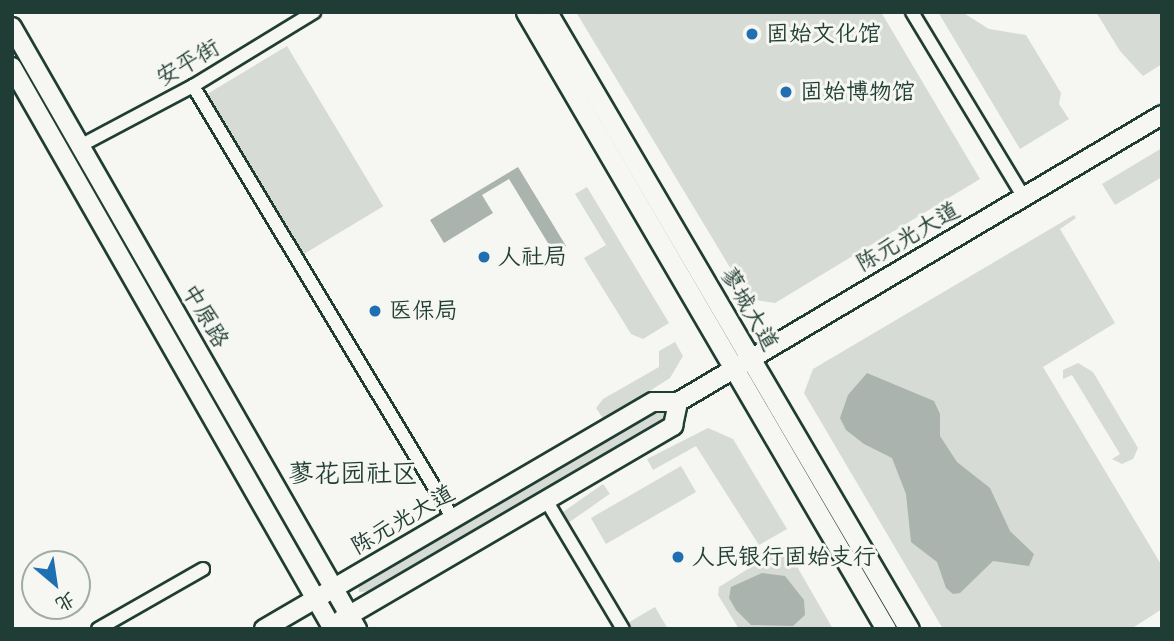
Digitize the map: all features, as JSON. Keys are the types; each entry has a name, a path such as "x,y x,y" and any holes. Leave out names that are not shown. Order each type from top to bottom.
{"main road":[{"name":"蓼城大道","path":"526,12 731,369 886,629"},
{"name":"蓼城大道","path":"547,12 909,629"},
{"name":"中原路","path":"12,27 353,622"},
{"name":"中原路","path":"12,67 316,598 330,628"},
{"name":"陈元光大道","path":"264,629 653,402 678,402 1162,115"},
{"path":"330,628 353,622 546,500 673,426 678,402"}],"street":[{"name":"安平街","path":"80,146 193,86 314,12"},
{"path":"912,12 1024,198"},
{"path":"193,86 454,520"},
{"path":"546,500 623,629"},
{"path":"98,629 203,569"}],"shaded area":[{"path":"576,12 881,12 980,179 775,303 749,299"},
{"path":"938,12 962,12 989,29 1026,35 1061,93 1059,104 1069,119 1020,149"},
{"path":"1096,12 1162,12 1162,64 1143,76 1120,51"},
{"path":"287,46 383,206 302,255 206,95"},
{"path":"1162,148 1162,177 1115,205 1102,184"},
{"path":"518,167 566,246 554,253 509,179 482,195 493,213 444,243 430,220"},
{"path":"587,187 669,323 643,339 631,334 584,258 606,245 575,194"},
{"path":"1074,215 1076,218 1060,229 1115,323 1043,367 1162,566 1162,609 1131,629 943,629 804,393 813,369"},
{"path":"675,342 683,356 670,378 604,420 596,408 603,399 659,367 659,351"},
{"path":"1078,363 1093,372 1138,448 1133,459 1122,464 1112,459 1120,454 1072,375 1063,379 1063,370"},
{"path":"867,373 934,401 940,414 940,436 957,462 990,488 1010,531 1034,554 1029,566 993,561 960,593 953,594 946,588 937,562 911,542 906,494 892,458 864,444 846,430 840,418 848,395"},
{"path":"655,409 666,410 667,420 374,591 359,592 358,582"},
{"path":"708,428 733,439 787,529 759,545 696,446 653,470 647,459"},
{"path":"681,466 696,492 606,544 591,518"},
{"path":"603,484 610,494 568,523 561,513"},
{"path":"788,551 833,629 739,629 718,595 719,587 769,556 773,559"},
{"path":"762,573 785,576 804,600 805,615 793,626 751,625 736,610 729,598 731,587"},
{"path":"655,607 668,629 629,629 626,624"}],"place":[{"name":"固始文化馆","path":"752,34"},
{"name":"固始博物馆","path":"786,92"},
{"name":"人社局","path":"484,257"},
{"name":"医保局","path":"375,311"},
{"name":"人民银行固始支行","path":"678,557"}],"district":[{"name":"蓼花园社区","path":"353,474"}]}
